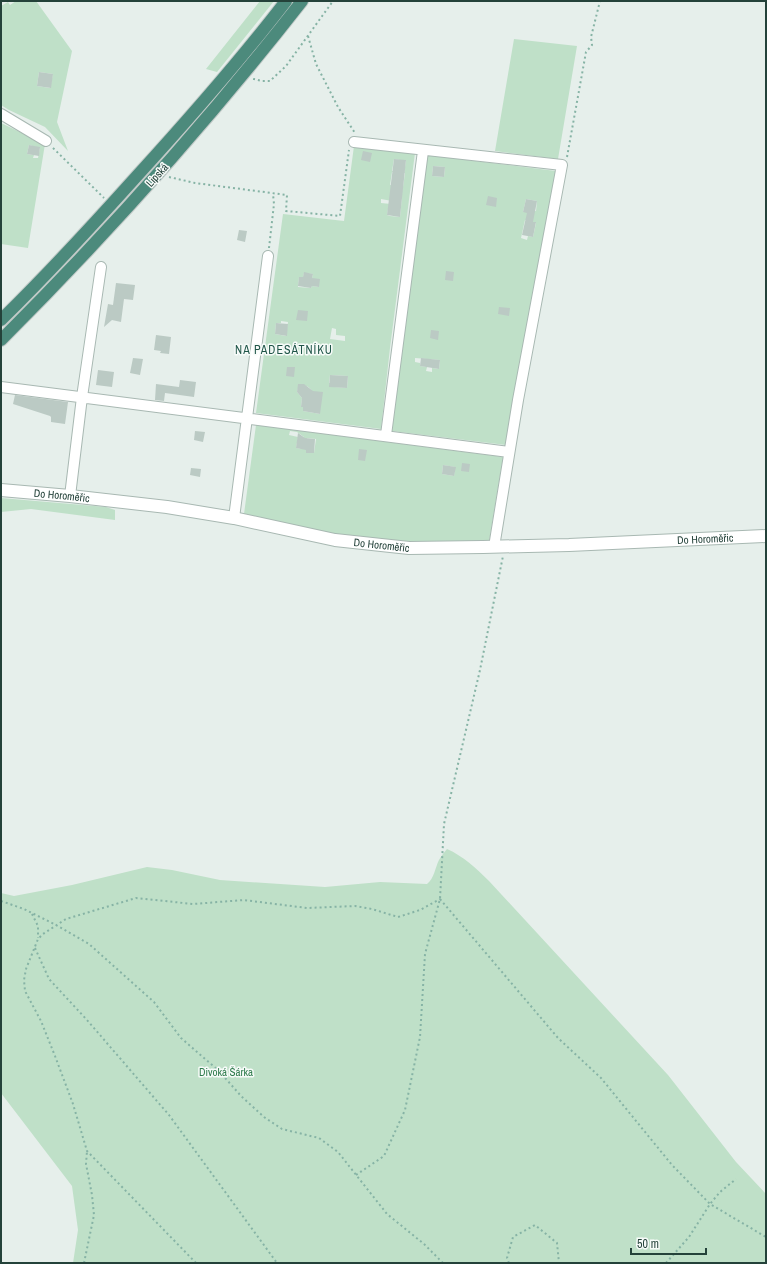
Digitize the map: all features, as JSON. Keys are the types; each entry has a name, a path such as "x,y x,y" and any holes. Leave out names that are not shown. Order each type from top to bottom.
{"highway":[{"name":"Lipská","path":"1,320 64,256 195,112 286,1"},
{"name":"Lipská","path":"1,340 43,299 162,170 271,42 302,1"}],"street":[{"path":"1,114 46,141"},
{"path":"354,142 422,151 562,165 509,452 499,547"},
{"path":"386,435 422,151"},
{"path":"234,518 268,256"},
{"path":"70,496 82,397 101,267"},
{"path":"1,387 386,435 509,452"},
{"name":"Do Horoměřic","path":"1,490 167,507 234,518 335,540 408,548 499,547 766,536"}],"path":[{"path":"270,80 286,66 333,1"},
{"path":"562,165 566,158 586,52 592,45 591,37 600,1"},
{"path":"168,176 195,183 287,195 286,211 340,216 350,142 354,142 355,133 338,107 316,64 308,36"},
{"path":"46,141 108,201"},
{"path":"268,256 274,204 273,194"},
{"path":"356,1175 384,1156 405,1110 420,1037 425,954 440,898 444,824 480,670 499,547"},
{"path":"84,1263 94,1215 86,1164 87,1151 73,1104 55,1056 41,1021 25,990 24,980 26,969 38,940 43,934 66,919 136,898 193,904 244,900 307,908 355,906 372,909 398,917 420,910 440,898"},
{"path":"440,898 558,1038 601,1078 672,1165 710,1204 766,1237"},
{"path":"1,901 56,925 89,944 154,1002 181,1038 219,1071 241,1096 264,1117 282,1129 319,1138 338,1152 387,1214 424,1244 442,1263"},
{"path":"32,914 38,926 38,940"},
{"path":"35,948 49,979 87,1020 169,1116 277,1263"},
{"path":"87,1151 196,1263"},
{"path":"666,1263 689,1237 710,1204 720,1192 736,1179"},
{"path":"508,1263 513,1238 535,1225 557,1243 559,1263"}],"green space":[{"path":"16,1 36,1 72,51 57,122 68,151 45,127 1,105 1,6 8,2 10,5","holes":["39,72 53,74 50,88 37,86"]},
{"path":"260,1 274,1 217,72 206,69"},
{"path":"514,39 577,46 558,159 495,151"},
{"path":"1,123 45,144 28,248 1,244","holes":["29,145 40,148 38,158 33,158 34,155 27,154"]},
{"path":"354,146 415,153 381,429 256,413 283,214 344,221","holes":["394,159 406,161 403,187 390,185 392,172 403,173 392,171","402,197 400,217 387,215 391,204 381,203 381,199 392,201","304,273 313,274 312,278 319,287 298,287 299,277 303,277","281,321 288,322 286,336 275,334 276,323 281,323","332,328 336,329 336,335 345,336 345,341 330,339","330,375 348,376 347,388 334,387 334,383 329,383","299,384 305,385 312,391 320,414 303,411 303,407 301,407 302,398 297,392"]},
{"path":"427,155 556,171 513,399 506,445 392,431","holes":["433,166 445,167 444,177 432,176","526,199 537,201 536,211 523,212","525,220 536,223 533,237 528,236 527,240 521,238","415,358 440,360 439,369 432,368 432,372 426,371 427,367 420,366 420,363 415,362"]},
{"path":"256,425 503,457 489,542 408,542 333,534 244,514","holes":["290,431 297,432 304,437 302,449 296,448 298,437 289,435","307,438 316,439 314,453 306,452","443,465 455,467 454,476 442,474"]},
{"path":"1,498 106,507 115,510 115,520 31,509 1,512"},
{"name":"Divoká Šárka","path":"447,849 469,863 489,881 668,1075 736,1162 766,1194 766,1263 73,1263 78,1230 72,1186 1,1093 1,893 14,896 72,885 147,867 172,870 220,880 325,887 380,882 427,884 433,876 440,859"}],"building":[{"path":"39,72 53,74 51,88 37,86"},
{"path":"29,145 40,147 39,156 27,154"},
{"path":"363,151 372,153 370,162 361,160"},
{"path":"394,159 406,160 400,217 387,215"},
{"path":"433,166 445,167 444,177 432,176"},
{"path":"488,196 497,198 496,207 486,205"},
{"path":"526,199 537,201 533,222 536,222 533,237 522,235 527,213 523,212"},
{"path":"239,230 247,231 245,242 237,240"},
{"path":"446,271 454,272 453,281 445,280"},
{"path":"304,272 313,274 312,278 320,279 319,287 312,286 311,288 298,286 299,277 303,277"},
{"path":"116,283 135,285 133,300 124,299 121,322 112,320 104,327 108,304 113,305"},
{"path":"499,307 510,308 509,316 498,314"},
{"path":"298,310 308,311 307,321 296,320"},
{"path":"276,323 288,324 287,336 275,334"},
{"path":"431,330 439,331 438,340 430,338"},
{"path":"156,335 171,337 169,354 160,353 161,351 154,350"},
{"path":"133,358 143,359 140,375 130,373"},
{"path":"421,358 440,360 439,369 420,366"},
{"path":"287,367 295,367 294,377 286,376"},
{"path":"98,370 114,372 112,387 96,385"},
{"path":"330,375 348,376 347,388 329,387"},
{"path":"180,380 196,382 194,397 165,393 164,401 155,400 156,384 179,387"},
{"path":"298,384 304,384 313,391 323,392 320,414 303,411 303,407 301,407 302,398 297,392"},
{"path":"15,395 68,402 65,424 51,422 50,416 13,404"},
{"path":"195,431 205,432 203,442 194,440"},
{"path":"298,433 305,438 315,439 314,453 306,453 306,450 296,448"},
{"path":"359,449 367,450 365,461 358,460"},
{"path":"462,463 470,464 469,472 461,471"},
{"path":"443,465 456,467 454,476 442,474"},
{"path":"191,468 201,469 200,477 190,475"}],"district":[{"name":"NA PADESÁTNÍKU","path":"284,350"}]}
